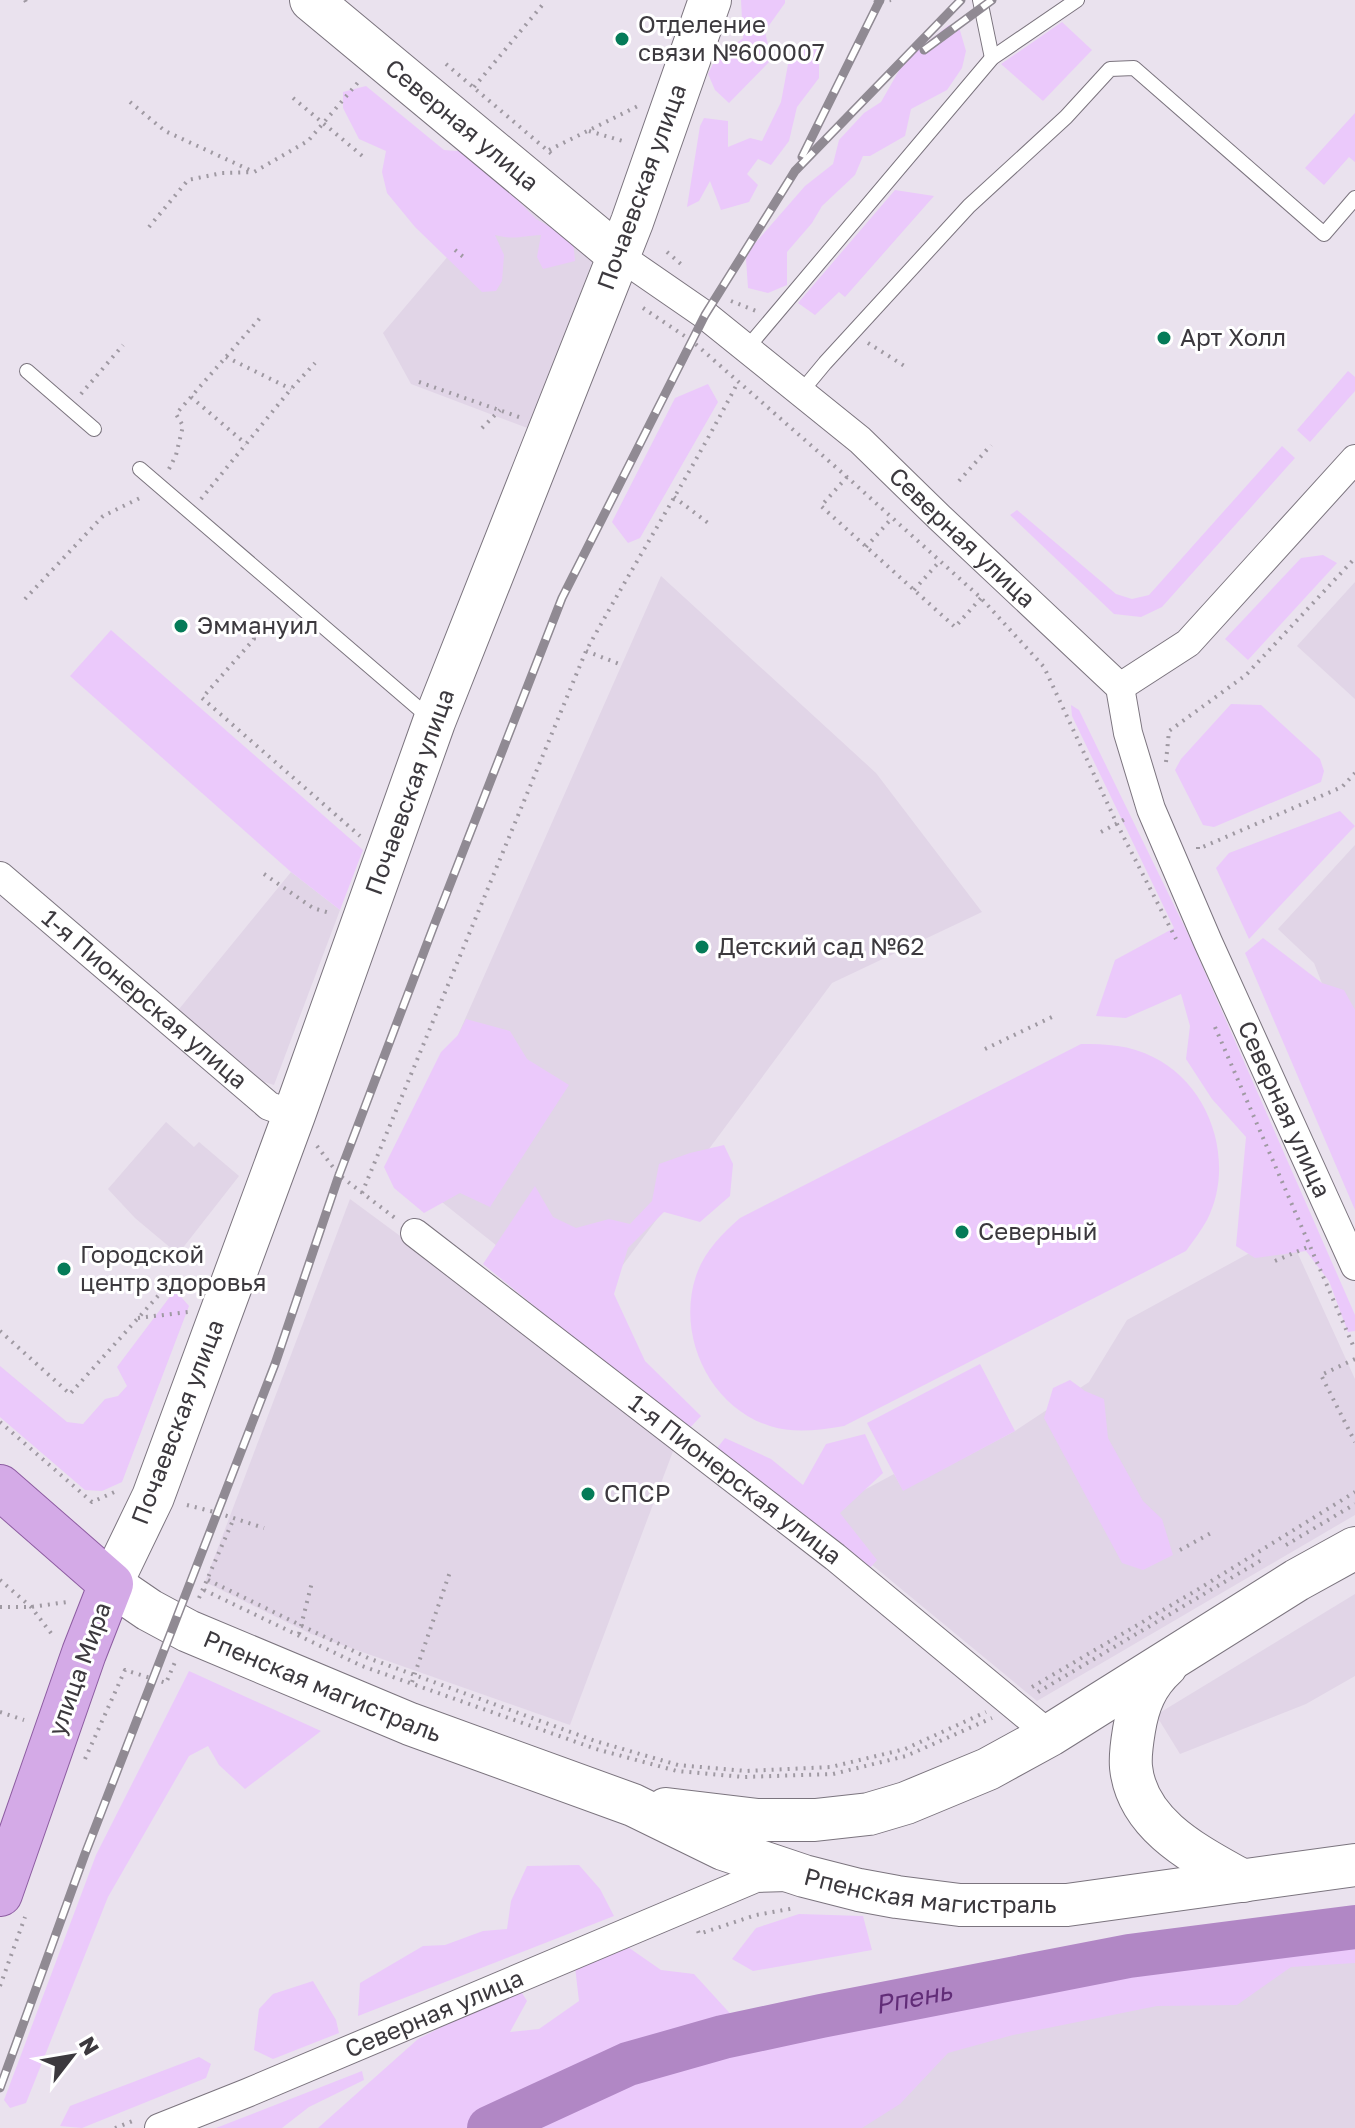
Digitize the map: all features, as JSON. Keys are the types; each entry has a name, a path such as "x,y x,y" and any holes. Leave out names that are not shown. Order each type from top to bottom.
{"main road":[{"name":"Северная улица","path":"311,0 618,255"},
{"name":"Почаевская улица","path":"111,1584 153,1497 434,722 632,222 710,0"},
{"name":"улица Мира","path":"0,1487 111,1584 0,1894"},
{"name":"Рпенская магистраль","path":"633,1805 758,1820 815,1820 869,1814 906,1803 988,1769 1050,1735 1297,1580 1355,1548"},
{"name":"Рпенская магистраль","path":"111,1584 188,1631 246,1656 410,1724 633,1805 723,1849 804,1876 897,1897 975,1905 1067,1905 1355,1865"},
{"name":"Рпенская магистраль","path":"1185,1650 1153,1677 1138,1707 1131,1767 1139,1796 1157,1823 1191,1851 1243,1881"}],"street":[{"name":"Северная улица","path":"618,255 705,315 860,440 1120,687 1128,733 1151,809 1355,1266"},
{"path":"1120,687 1188,643 1355,459"},
{"name":"1-я Пионерская улица","path":"0,876 269,1106 294,1115"},
{"name":"1-я Пионерская улица","path":"415,1233 835,1557 1050,1735"},
{"path":"708,1898 723,1849"},
{"name":"Северная улица","path":"159,2128 756,1878 804,1876"}],"lane":[{"path":"980,0 992,58"},
{"path":"747,348 992,58 1077,0"},
{"path":"801,392 969,206 1066,117 1110,69 1134,68 1324,234 1355,198"},
{"path":"27,371 94,429"},
{"path":"140,469 434,722"}],"path":[{"path":"25,0 28,6"},
{"path":"874,0 891,0"},
{"path":"474,87 544,3"},
{"path":"446,64 560,161"},
{"path":"149,227 188,180 222,173 254,172 308,141 364,75"},
{"path":"293,98 366,159"},
{"path":"548,150 647,101"},
{"path":"130,102 165,131 254,172"},
{"path":"587,130 630,144"},
{"path":"455,250 467,260"},
{"path":"643,308 692,341 847,477 981,598 1044,667 1117,824 1173,933"},
{"path":"25,599 103,516 161,487 176,455 183,426 176,414 260,318"},
{"path":"852,334 906,367"},
{"path":"69,407 123,345"},
{"path":"226,357 291,389"},
{"path":"190,512 315,363"},
{"path":"419,382 527,420"},
{"path":"362,1193 586,651 738,382"},
{"path":"191,397 246,444"},
{"path":"482,428 500,410"},
{"path":"959,481 991,445"},
{"path":"847,477 821,506 866,547 955,627 981,598"},
{"path":"674,497 712,526"},
{"path":"866,547 892,518"},
{"path":"1164,773 1169,731 1246,675 1355,558"},
{"path":"914,590 939,561"},
{"path":"251,622 254,639 202,698 366,841"},
{"path":"586,651 622,665"},
{"path":"1193,837 1198,849 1342,787 1355,773"},
{"path":"1101,832 1117,824"},
{"path":"264,874 313,908 342,917"},
{"path":"985,1049 1054,1016"},
{"path":"1215,1027 1355,1350"},
{"path":"294,1115 339,1175 415,1233"},
{"path":"1275,1261 1310,1246"},
{"path":"0,1331 70,1394 166,1287 209,1274"},
{"path":"138,1318 195,1312"},
{"path":"1355,1359 1321,1375 1355,1442"},
{"path":"0,1422 92,1502 116,1493"},
{"path":"204,1590 362,1666 596,1749 677,1771 744,1777 833,1774 906,1756 974,1727 1355,1492"},
{"path":"1278,1550 1355,1504"},
{"path":"187,1505 264,1528"},
{"path":"198,1600 234,1518"},
{"path":"1180,1550 1211,1533"},
{"path":"208,1580 368,1658 595,1741 678,1765 746,1771 831,1767 905,1749 1013,1703 1265,1558"},
{"path":"412,1682 451,1569"},
{"path":"0,1580 31,1607 57,1641"},
{"path":"298,1635 312,1582"},
{"path":"0,1607 67,1602"},
{"path":"125,1670 166,1683 178,1657"},
{"path":"0,1712 28,1721"}],"shaded area":[{"path":"741,0 785,0 785,3 765,31 771,60 729,103 715,90 708,74 715,60 743,38"},
{"path":"1062,22 1092,50 1043,101 1001,64"},
{"path":"949,25 959,27 966,51 962,68 947,90 911,109 905,136 870,156 863,156 855,175 822,206 787,252 787,285 768,293 748,288 746,259 750,249 805,186 833,164 839,140 864,113 881,102 905,60"},
{"path":"808,42 819,45 819,78 797,107 789,141 771,165 758,159 747,174 758,185 749,202 721,210 710,181 699,201 687,207 700,126 704,118 728,121 728,147 750,138 762,141 781,102 789,59"},
{"path":"366,86 444,150 457,151 463,145 536,219 573,240 575,261 543,269 537,257 541,235 495,235 504,255 502,281 496,291 482,292 415,227 387,193 382,172 386,151 359,139 343,108 343,92"},
{"path":"1355,113 1355,162 1349,157 1324,185 1305,168"},
{"path":"510,183 595,254 530,429 411,384 383,333"},
{"path":"895,190 934,196 845,297 839,292 815,315 798,303"},
{"path":"1348,371 1355,377 1355,391 1310,442 1297,430"},
{"path":"708,384 718,402 640,538 628,543 612,522 675,398"},
{"path":"1282,446 1295,458 1162,607 1141,617 1114,614 1010,515 1017,510 1116,594 1132,599 1149,595"},
{"path":"1323,555 1337,563 1248,660 1225,639 1301,558"},
{"name":"Детский сад №62","path":"661,576 876,773 982,912 832,983 585,1316 394,1164 458,1035"},
{"path":"1355,582 1355,699 1297,646"},
{"path":"111,630 363,850 340,910 291,872 70,676"},
{"path":"1231,704 1261,705 1320,759 1324,771 1321,782 1214,827 1203,825 1175,770 1181,759"},
{"path":"1071,705 1079,710 1189,936 1355,1315 1355,1331 1348,1332 1329,1281 1306,1251 1255,1258 1236,1246 1246,1137 1212,1099 1186,1059 1190,1026 1181,994 1126,1018 1096,1016 1115,960 1174,928 1072,716"},
{"path":"1340,811 1355,826 1249,939 1216,868 1229,853"},
{"path":"1355,845 1355,1068 1314,963 1278,929"},
{"path":"291,872 340,910 274,1085 248,1077 175,1014"},
{"path":"1263,938 1322,983 1344,990 1355,1010 1355,1210 1245,953"},
{"path":"466,1019 510,1031 527,1059 569,1085 490,1207 460,1193 424,1213 394,1188 384,1167 441,1052 458,1035"},
{"name":"Северный","path":"1081,1044 1127,1048 1153,1057 1190,1086 1203,1106 1213,1128 1219,1174 1207,1220 1186,1251 844,1426 807,1430 779,1428 749,1417 730,1403 703,1366 691,1322 691,1299 699,1267 726,1231 740,1218"},
{"path":"166,1122 194,1147 199,1142 239,1176 178,1254 135,1218 108,1189"},
{"path":"724,1145 733,1164 730,1196 700,1222 664,1212 628,1248 614,1294 645,1361 701,1416 687,1431 483,1264 535,1186 553,1217 576,1228 609,1219 630,1224 652,1201 659,1164"},
{"path":"350,1199 675,1446 570,1725 311,1634 205,1582"},
{"path":"1288,1232 1355,1379 1355,1515 1037,1701 814,1517 894,1474 903,1490 1015,1431 1089,1382 1127,1320"},
{"path":"175,1290 189,1306 122,1482 102,1491 85,1490 0,1417 0,1366 67,1422 83,1424 105,1399 118,1396 127,1386 117,1367"},
{"path":"980,1364 1015,1431 903,1491 867,1423"},
{"path":"1070,1380 1104,1399 1108,1438 1143,1501 1162,1519 1173,1555 1143,1570 1122,1563 1044,1418 1053,1388"},
{"path":"865,1434 883,1473 840,1513 877,1560 864,1575 714,1452 725,1438 771,1459 803,1485 826,1444"},
{"path":"1355,1594 1355,1676 1306,1704 1180,1754 1156,1715"},
{"path":"189,1671 321,1731 245,1789 219,1765 208,1746 189,1756 108,1897 26,2103 10,2108 4,2100 96,1855"},
{"path":"579,1865 600,1889 614,1916 358,2016 360,1983 423,1946 445,1945 483,1931 507,1929 511,1901 527,1866"},
{"path":"799,1914 863,1916 872,1950 753,1971 732,1959 756,1928"},
{"path":"1355,1939 1355,1963 1291,1967 1237,2005 1157,2006 1013,2035 948,2053 900,2104 862,2128 318,2128 418,2039 519,1988 527,2001 510,2032 539,2029 579,2001 575,1967 625,1945 661,1970 694,1974 757,2043 856,2016 979,1998 1150,1964"},
{"path":"1355,1951 1355,2128 577,2128"},
{"path":"313,1981 336,2020 339,2033 273,2059 254,2050 259,2009 273,1994"},
{"path":"199,2057 211,2064 206,2078 82,2128 60,2126 70,2106"},
{"path":"362,2071 364,2080 309,2107 282,2128 216,2128"}],"waterway":[{"name":"Рпень","path":"489,2128 628,2064 723,2037 1129,1956 1355,1927"}],"railway":[{"path":"802,157 880,0"},
{"path":"0,2088 85,1854 275,1364 339,1175 562,598 705,315 795,171 961,0"},
{"path":"924,50 992,0"}],"place":[{"name":"Отделение связи №600007","path":"622,39"},
{"name":"Арт Холл","path":"1164,338"},
{"name":"Эммануил","path":"181,626"},
{"name":"Детский сад №62","path":"702,947"},
{"name":"Северный","path":"962,1232"},
{"name":"Городской центр здоровья","path":"64,1269"},
{"name":"СПСР","path":"588,1494"}]}
